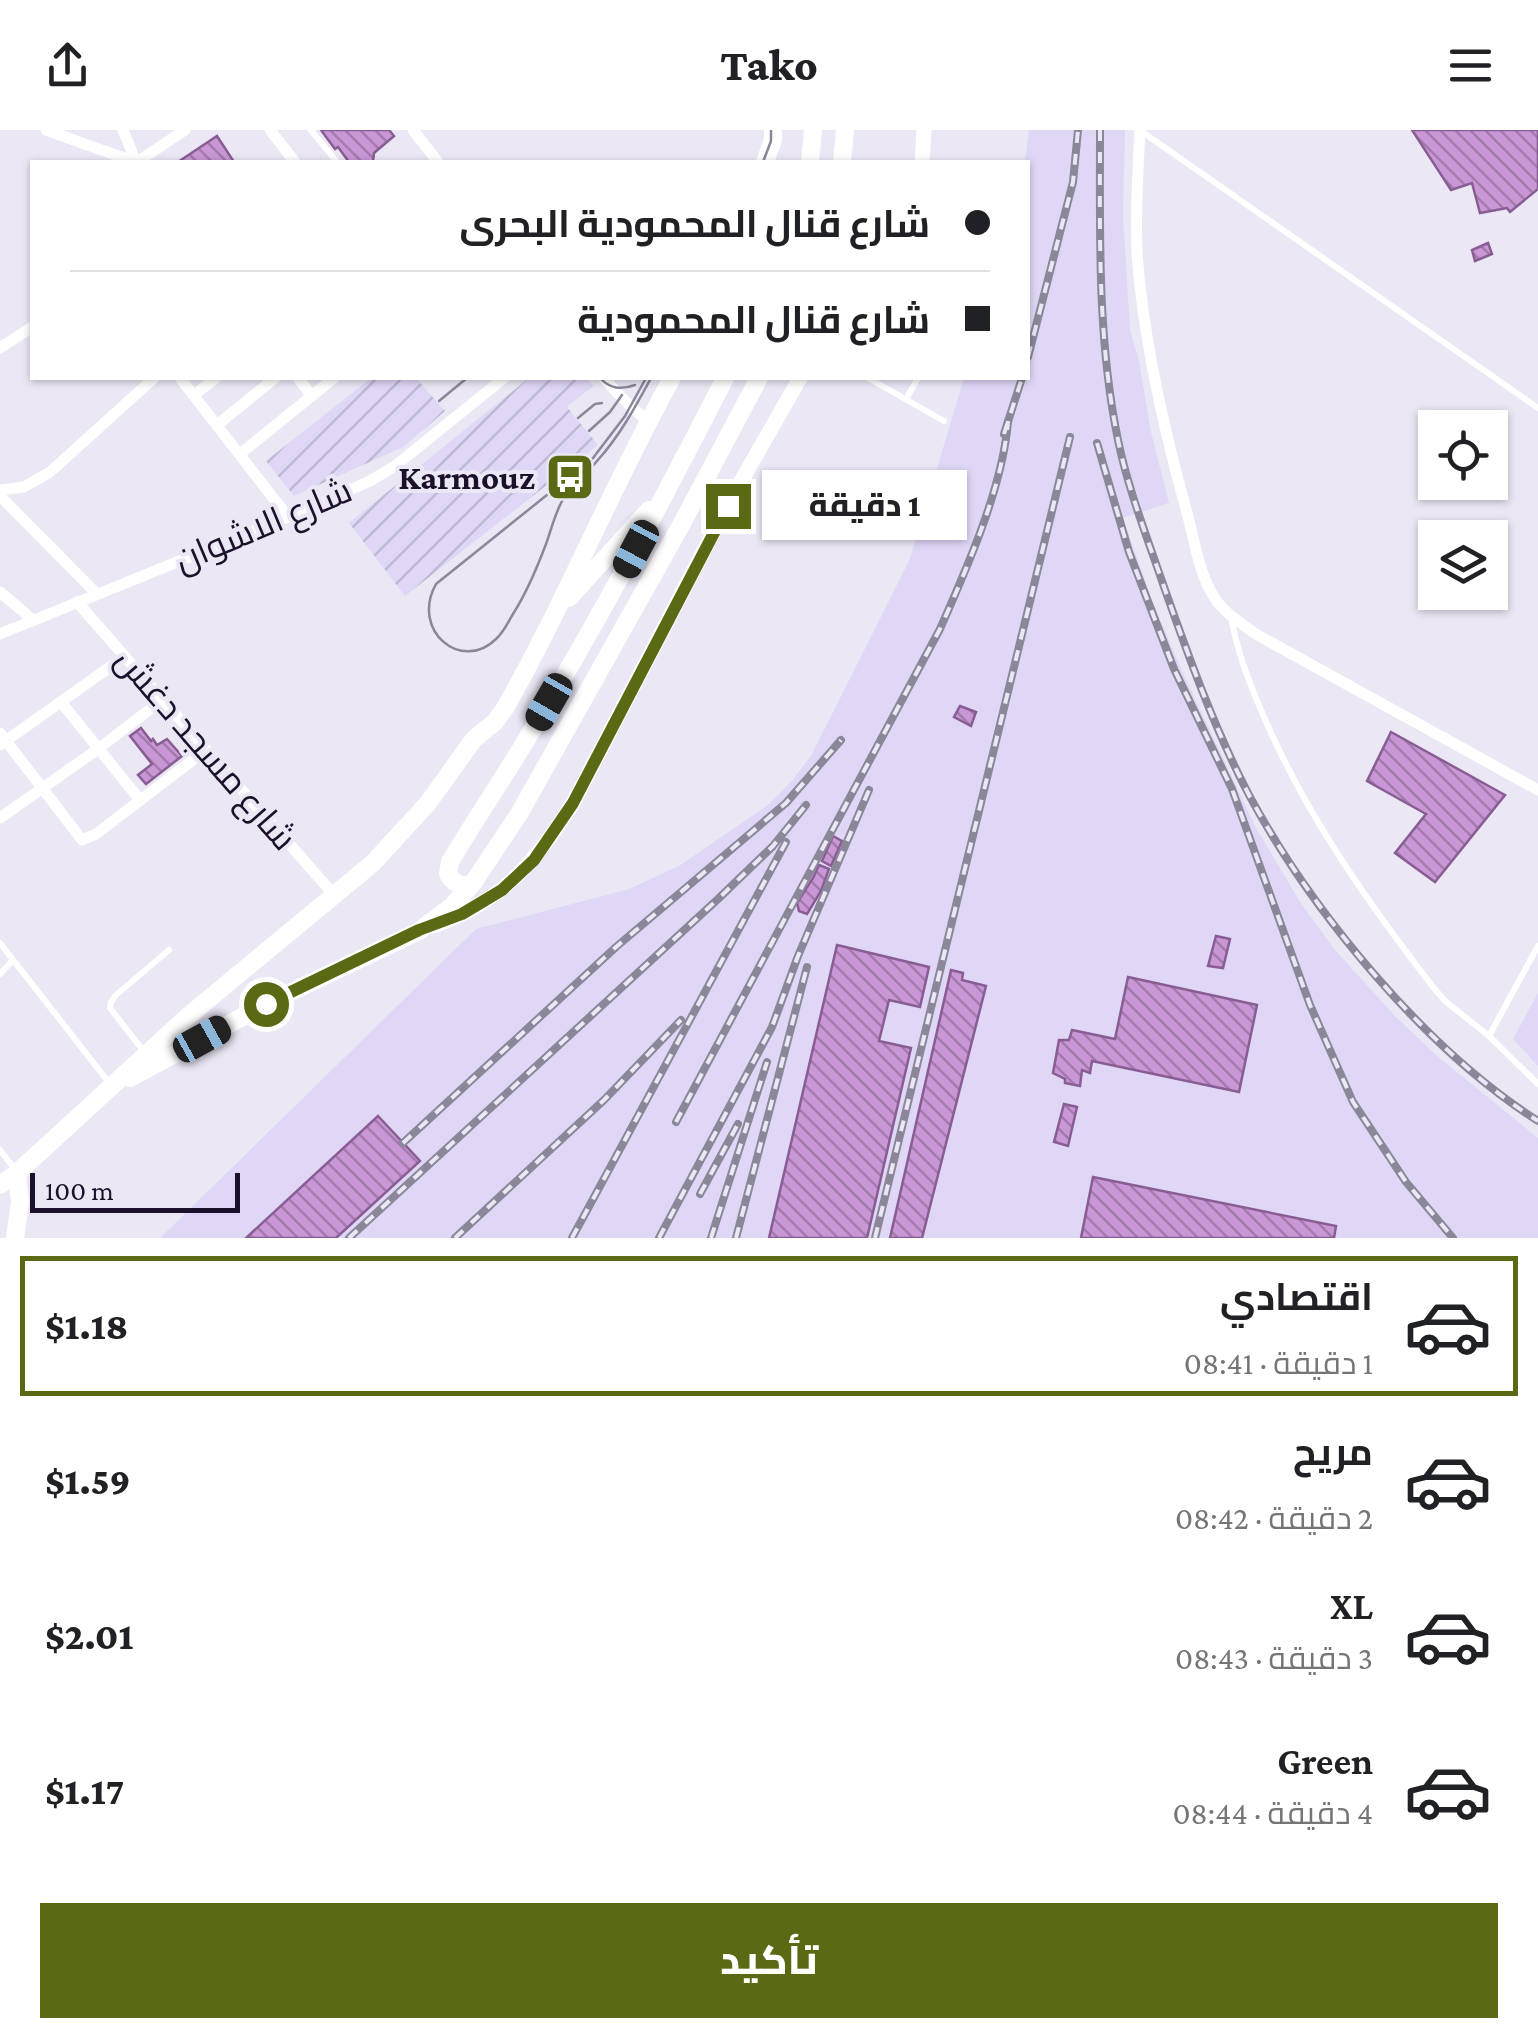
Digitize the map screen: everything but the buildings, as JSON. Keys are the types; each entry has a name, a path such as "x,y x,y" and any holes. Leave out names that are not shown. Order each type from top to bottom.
{"main road":[{"path":"766,160 773,130"},
{"path":"810,160 814,130"},
{"path":"842,160 845,130"},
{"path":"0,1185 255,959 336,896 410,824 474,739 500,716 671,380"},
{"path":"473,883 456,884 448,874 450,862 602,611 724,380"},
{"path":"112,1088 266,1004 419,930 473,883 496,852 680,528 757,380"},
{"path":"555,614 669,487"},
{"path":"15,1238 20,1202 17,1173"}],"street":[{"path":"46,130 75,136 131,160"},
{"path":"122,130 135,160"},
{"path":"139,160 185,130"},
{"path":"270,130 292,160"},
{"path":"413,130 436,160"},
{"path":"922,160 924,130"},
{"path":"1140,130 1137,253 1146,327 1162,414 1206,581 1215,600 1254,633 1538,790"},
{"path":"0,348 30,328"},
{"path":"96,594 0,493 24,487 50,472 152,380"},
{"path":"182,380 288,517"},
{"path":"194,396 214,380"},
{"path":"217,424 273,380"},
{"path":"300,380 312,396"},
{"path":"240,454 332,380"},
{"path":"606,380 648,422"},
{"path":"419,930 462,914 502,890 548,842 573,803 728,506 799,380"},
{"name":"شارع الاشوان","path":"0,634 370,481 395,466 489,382"},
{"path":"0,592 33,620"},
{"name":"شارع مسجد دغش","path":"77,602 336,896"},
{"path":"124,657 2,740 82,840 96,834 206,750"},
{"path":"0,818 162,700"},
{"path":"60,702 140,800"}],"lane":[{"path":"312,130 335,160"},
{"path":"1140,130 1538,408"},
{"path":"872,380 944,421"},
{"path":"906,399 917,380"},
{"path":"1231,616 1246,678 1280,754 1341,860 1445,1001 1489,1036 1538,1084"},
{"path":"0,943 112,1088"},
{"path":"1489,1036 1538,946"},
{"path":"146,1054 110,1008 110,1002 169,950"},
{"path":"0,974 13,960"},
{"path":"0,1150 17,1173"}],"shaded area":[{"path":"1029,130 1125,130 1123,216 1130,330 1169,503 1123,518 1151,598 1255,826 1302,905 1335,950 1395,1016 1436,1055 1538,1138 1538,1238 160,1238 476,929 629,889 679,866 768,805 790,783 811,756 910,559 963,380 1030,380 1030,160 1025,160"},
{"path":"368,380 418,380 445,411 403,447 294,496 266,461"},
{"path":"527,380 588,380 593,386 567,407 598,445 405,596 349,523"},
{"path":"1538,993 1538,1066 1513,1039"}],"tram line":[{"path":"764,160 771,130"},
{"path":"439,401 465,380"},
{"path":"603,380 616,388 635,385"},
{"path":"645,380 625,416 593,458 436,584 430,617 444,642 469,651 483,648 501,633 531,580 562,501 613,442 650,380"},
{"path":"589,431 622,395"},
{"path":"578,418 602,403"}],"railway":[{"path":"1030,349 1073,182 1078,130"},
{"path":"1100,130 1103,324 1118,440 1132,495 1163,584 1224,744 1275,840 1338,931 1454,1056 1538,1121"},
{"path":"1004,434 1021,380"},
{"path":"676,1122 940,629 991,500 1008,421"},
{"path":"875,1238 1070,437"},
{"path":"1097,443 1129,552 1174,669 1232,789 1310,1005 1353,1102 1406,1182 1453,1238"},
{"path":"403,1143 616,947 786,803 841,740"},
{"path":"659,1238 772,1027 869,790"},
{"path":"349,1238 718,899 773,846 806,805"},
{"path":"572,1238 786,842"},
{"path":"736,1238 807,967"},
{"path":"455,1238 604,1100 681,1020"},
{"path":"711,1238 767,1062"},
{"path":"700,1194 738,1124"}],"place":[{"name":"Karmouz","path":"570,477"}],"route":[{"path":"266,1004 483,903 534,860 573,803 728,506"}]}
